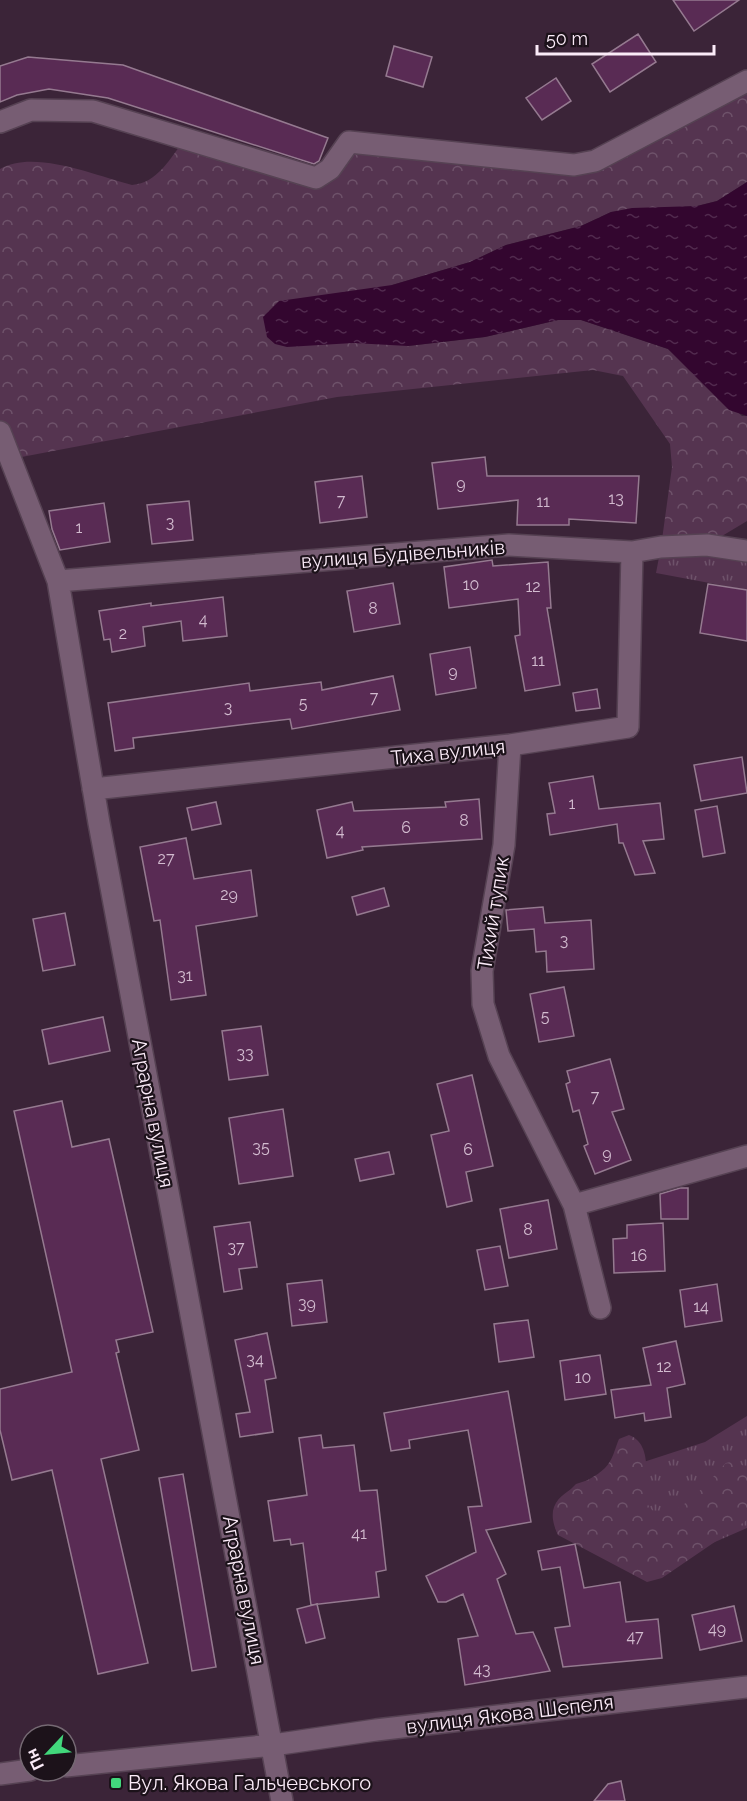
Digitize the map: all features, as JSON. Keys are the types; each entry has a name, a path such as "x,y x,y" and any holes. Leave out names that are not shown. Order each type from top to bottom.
{"street":[{"path":"0,122 31,110 93,111 316,178 330,169 349,142 574,165 596,161 747,81"},
{"name":"Аграрна вулиця","path":"0,432 58,580 93,789 282,1801"},
{"name":"вулиця Будівельників","path":"58,580 510,545 632,552 661,547 707,545 747,551"},
{"name":"Тиха вулиця","path":"93,789 510,745 628,727 632,552"},
{"name":"Тихий тупик","path":"510,745 504,845 482,971 483,1004 500,1056 574,1205 600,1308"},
{"path":"574,1205 747,1156"},
{"name":"вулиця Якова Шепеля","path":"78,1765 273,1745 376,1730 747,1687"},
{"path":"0,1774 18,1772"}],"green space":[{"path":"747,81 747,182 717,201 697,206 611,212 581,226 506,245 470,262 392,285 408,346 485,337 558,320 581,320 668,349 742,416 747,416 747,521 707,545 661,547 672,467 670,444 623,376 593,370 337,397 11,459 0,454 0,169 14,164 47,163 132,185 149,180 156,175 185,139 316,178 349,142 574,165"},
{"path":"661,547 747,551 747,590 656,573"},
{"path":"747,1416 747,1528 685,1555 558,1535 555,1527 556,1504 576,1484 705,1442"},
{"path":"629,1435 637,1440 645,1454 646,1500 653,1511 663,1514 686,1502 726,1463 735,1461 747,1468 747,1520 662,1578 647,1582 558,1535 553,1520 558,1500 605,1468 612,1458 619,1439"}],"water":[{"path":"747,182 747,416 729,410 668,349 581,320 558,320 485,337 408,346 353,343 287,347 275,344 267,337 263,317 279,301 392,285 470,262 506,245 581,226 611,212 632,208 697,206 717,201"}],"building":[{"path":"673,0 739,0 694,31"},
{"path":"638,34 656,62 610,92 592,64"},
{"path":"394,46 432,57 423,87 386,76"},
{"path":"28,57 123,65 328,138 319,161 314,164 108,98 49,89 17,95 0,102 0,66"},
{"path":"556,78 571,101 542,120 526,98"},
{"path":"485,457 487,476 639,476 636,523 569,519 569,525 517,525 518,500 438,509 432,463"},
{"path":"362,476 367,517 320,523 315,482"},
{"path":"189,501 193,540 152,544 147,505"},
{"path":"104,503 110,542 60,550 52,529 49,511"},
{"path":"492,560 493,566 548,562 551,608 547,608 560,685 525,691 515,636 520,635 518,599 449,608 444,567"},
{"path":"393,583 400,624 354,632 347,591"},
{"path":"708,584 747,590 747,641 700,633"},
{"path":"223,597 227,636 183,641 181,621 143,627 145,646 112,652 110,639 104,640 99,611 151,603 151,606"},
{"path":"470,647 476,688 436,695 430,654"},
{"path":"393,676 400,710 292,729 290,719 133,738 134,748 115,751 108,703 249,683 250,691 321,682 322,690"},
{"path":"597,689 600,708 576,711 573,693"},
{"path":"742,757 747,793 701,801 694,765"},
{"path":"593,776 599,809 660,803 664,839 643,841 655,873 635,875 623,843 619,843 617,824 550,835 547,814 555,813 549,783"},
{"path":"479,799 482,839 362,847 363,850 327,858 317,810 352,802 354,811 446,807 445,802"},
{"path":"216,802 221,824 192,830 187,808"},
{"path":"717,806 725,853 703,857 695,810"},
{"path":"186,838 194,879 251,870 257,916 196,926 206,995 171,1000 160,920 154,921 140,847"},
{"path":"384,888 389,906 357,915 352,897"},
{"path":"543,907 545,923 591,920 594,969 547,972 546,951 536,952 534,929 508,931 506,910"},
{"path":"65,913 75,965 43,971 33,919"},
{"path":"564,987 574,1036 539,1042 530,994"},
{"path":"103,1017 110,1051 49,1064 42,1030"},
{"path":"261,1026 268,1075 229,1080 222,1031"},
{"path":"610,1059 624,1109 612,1112 631,1160 595,1174 584,1146 588,1144 579,1110 573,1112 566,1084 570,1082 567,1071"},
{"path":"472,1075 493,1166 466,1172 472,1201 447,1207 431,1135 449,1131 437,1084"},
{"path":"62,1101 72,1147 109,1139 153,1332 116,1340 119,1352 116,1353 139,1450 101,1459 148,1663 98,1674 52,1470 12,1480 0,1430 0,1389 72,1372 14,1111"},
{"path":"283,1109 293,1176 239,1184 229,1118"},
{"path":"389,1152 394,1174 360,1181 355,1159"},
{"path":"688,1188 688,1219 661,1219 660,1194"},
{"path":"548,1200 557,1249 509,1258 500,1209"},
{"path":"250,1222 257,1267 239,1269 242,1289 224,1292 214,1227"},
{"path":"663,1223 665,1271 614,1273 613,1239 627,1238 627,1225"},
{"path":"500,1246 508,1286 485,1290 477,1250"},
{"path":"322,1280 327,1322 292,1326 287,1284"},
{"path":"717,1284 722,1321 685,1327 680,1290"},
{"path":"528,1320 534,1357 499,1362 494,1324"},
{"path":"267,1333 276,1378 265,1380 273,1432 240,1437 236,1414 250,1412 235,1340"},
{"path":"676,1341 685,1384 667,1388 671,1417 645,1421 644,1413 615,1418 611,1390 651,1385 643,1348"},
{"path":"600,1355 606,1394 565,1400 560,1361"},
{"path":"508,1391 531,1522 486,1530 506,1574 497,1579 516,1634 533,1632 550,1671 465,1685 458,1639 478,1636 463,1594 446,1602 438,1602 426,1576 476,1552 468,1507 482,1506 468,1430 409,1440 410,1448 391,1451 384,1413"},
{"path":"321,1435 323,1448 354,1445 360,1491 377,1490 386,1570 376,1572 379,1597 311,1605 303,1543 291,1545 290,1539 274,1541 268,1501 307,1495 299,1438"},
{"path":"183,1474 216,1667 192,1671 159,1478"},
{"path":"575,1544 584,1588 620,1582 626,1622 658,1619 662,1658 563,1667 555,1628 570,1626 560,1567 542,1570 538,1551"},
{"path":"317,1604 325,1638 306,1643 297,1609"},
{"path":"734,1606 742,1641 700,1650 692,1615"},
{"path":"621,1781 625,1801 594,1801 608,1784"}],"place":[{"name":"Вул. Якова Гальчевського","path":"116,1783"}]}
